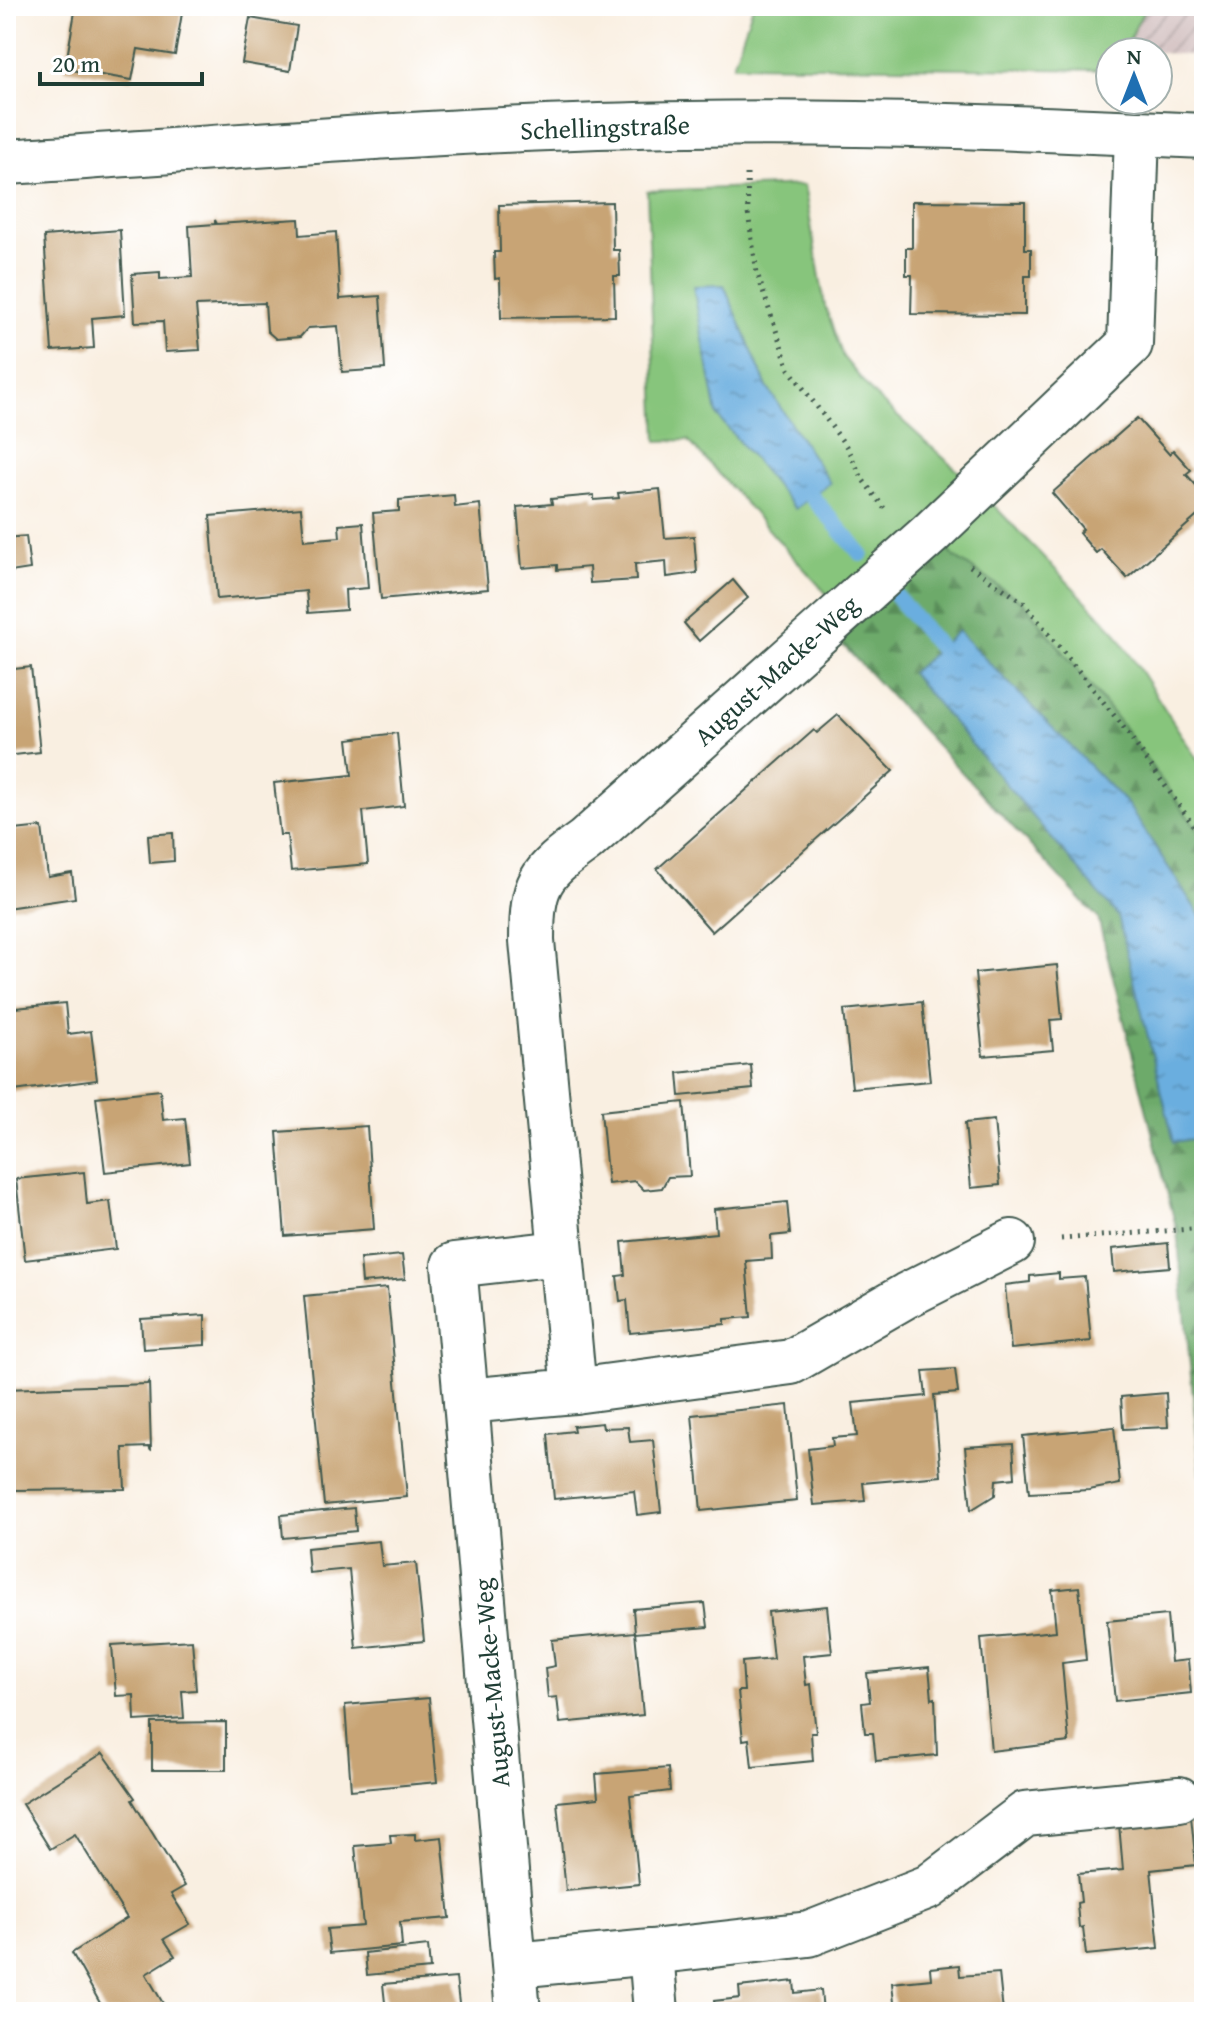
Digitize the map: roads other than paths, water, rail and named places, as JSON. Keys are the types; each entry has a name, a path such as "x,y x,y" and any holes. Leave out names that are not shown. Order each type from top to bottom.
{"street":[{"name":"Schellingstraße","path":"6,162 527,129 691,124 820,124 1204,136"},
{"name":"August-Macke-Weg","path":"574,1391 532,941 532,911 537,885 552,864 585,841 930,534 1130,344 1137,133"},
{"path":"466,1401 574,1391 791,1362 907,1295 1012,1242"},
{"name":"August-Macke-Weg","path":"518,2012 454,1265 559,1253"},
{"path":"515,1965 809,1934 929,1887 1025,1814 1179,1799"},
{"path":"651,1952 656,2012"}],"water":[{"path":"724,285 767,387 830,483 795,509 717,415 693,286"},
{"path":"958,631 1128,805 1204,922 1204,1137 1174,1142 1118,916 911,673"}],"waterway":[{"path":"812,497 861,554"},
{"path":"895,595 939,647"}]}
